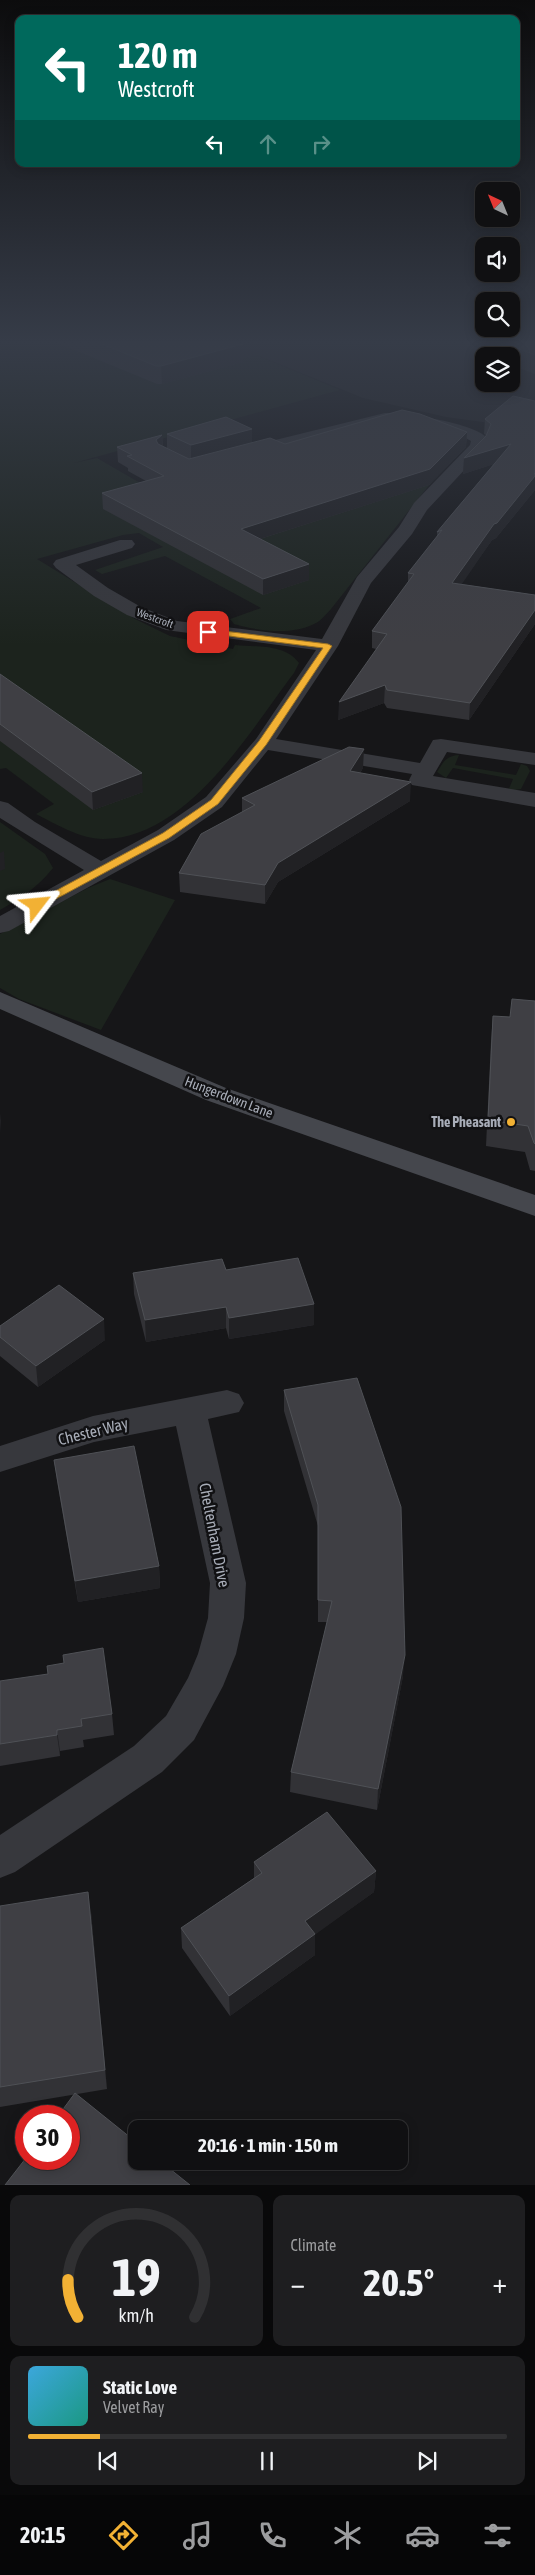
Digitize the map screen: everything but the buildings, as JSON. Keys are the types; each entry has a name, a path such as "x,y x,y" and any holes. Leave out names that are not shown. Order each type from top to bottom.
{"main road":[{"name":"Hungerdown Lane","path":"0,1000 216,1094 535,1206"},
{"name":"Hungerdown Lane","path":"463,1182 535,1225"}],"street":[{"path":"228,456 287,441"},
{"path":"0,926 100,870 166,836 214,802 262,743 328,646 363,581 406,530 420,507 479,444 480,441"},
{"name":"Westcroft","path":"126,544 62,564 101,592 134,611 173,626 328,646"},
{"path":"262,743 425,770"},
{"path":"535,759 441,745 420,780 535,800"},
{"path":"0,808 100,870"},
{"name":"Chester Way","path":"0,1459 93,1429 227,1403"},
{"name":"Cheltenham Drive","path":"0,1858 148,1760 180,1728 204,1686 217,1654 226,1618 228,1583 189,1410"}],"shaded area":[{"path":"0,441 154,441 74,463 97,458 142,484 464,441 331,609 318,622 297,630 275,631 254,629 234,624 230,619 261,608 165,556 102,574 95,570 163,547 139,533 123,535 37,559 135,619 170,636 233,649 235,645 278,649 286,652 299,663 294,673 257,724 213,778 188,802 162,821 133,834 103,839 77,834 60,826 36,814 54,804 6,768 0,769"},
{"path":"459,755 455,765 516,775 521,764 527,766 530,771 521,789 508,791 513,779 453,768 446,778 437,772 446,760"},
{"path":"0,822 45,854 53,868 29,892 0,910"},
{"path":"110,879 175,900 101,1030 19,999 0,988 0,934 88,888"}],"place":[{"name":"The Pheasant","path":"511,1122"}],"route":[{"path":"37,905 166,836 214,802 228,788 262,743 328,646 208,632"}]}
